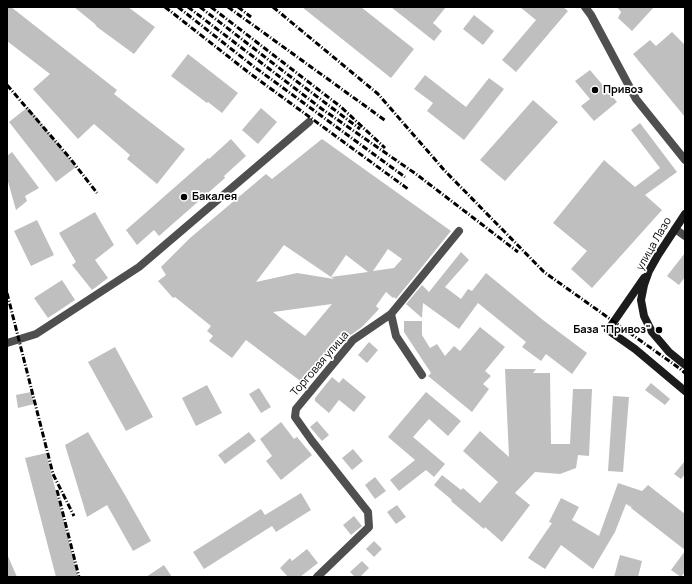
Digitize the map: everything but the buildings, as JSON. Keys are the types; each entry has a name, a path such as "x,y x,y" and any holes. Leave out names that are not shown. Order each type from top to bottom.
{"main road":[{"name":"улица Лазо","path":"685,214 649,271 641,300 644,316 652,332 669,352 685,365"},
{"path":"649,271 608,330 635,349 685,391"}],"street":[{"path":"585,7 591,15 636,99 685,160"},
{"path":"7,343 36,334 139,267 309,122"},
{"path":"675,229 685,236"},
{"name":"Торговая улица","path":"317,577 369,527 368,512 312,442 295,418 296,408 353,340 391,314 459,231"},
{"path":"391,314 396,336 422,375"}],"railway":[{"path":"165,7 248,72 408,189"},
{"path":"178,7 253,66 405,177"},
{"path":"188,7 322,109 416,174 518,252"},
{"path":"200,7 360,129"},
{"path":"211,7 341,107 385,148"},
{"path":"228,7 386,121"},
{"path":"238,7 251,17"},
{"path":"273,7 378,94 445,171 544,272 685,373"},
{"path":"7,85 69,157 97,193"},
{"path":"7,293 53,474 74,516"},
{"path":"57,490 79,577"}],"place":[{"name":"Привоз","path":"595,90"},
{"name":"Бакалея","path":"184,197"},
{"name":"База \"Привоз\"","path":"659,330"}]}
